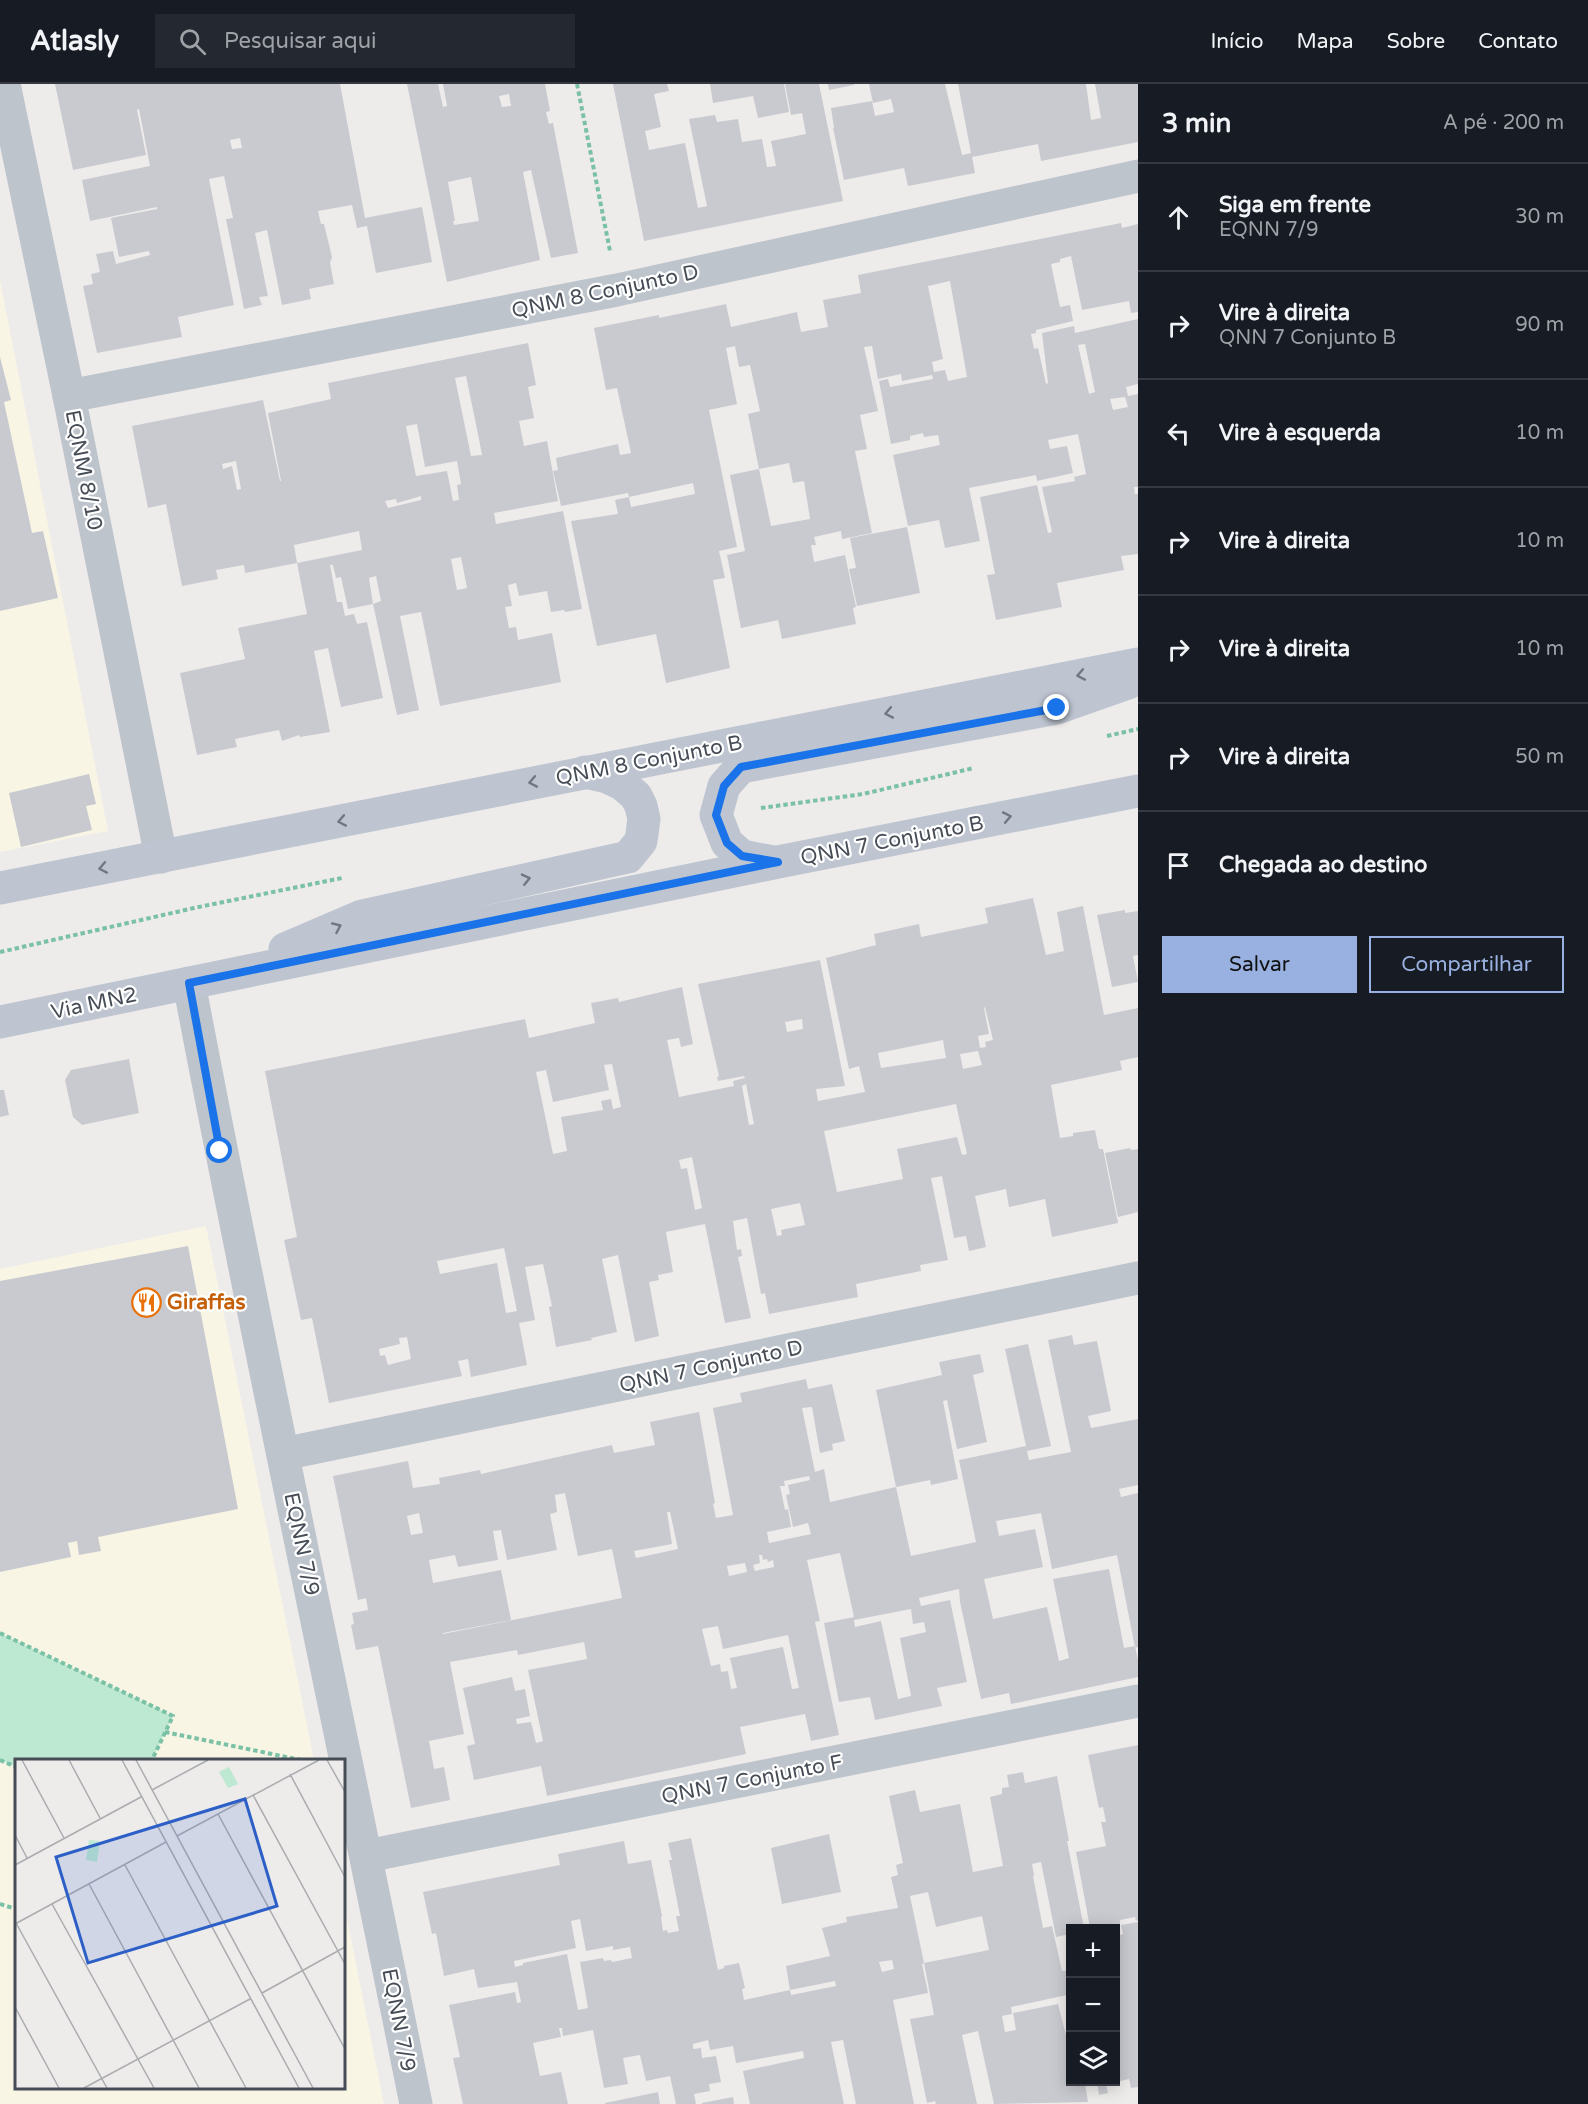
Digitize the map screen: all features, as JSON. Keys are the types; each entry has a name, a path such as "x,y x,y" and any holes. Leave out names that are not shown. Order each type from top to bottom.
{"main road":[{"name":"QNM 8 Conjunto B","path":"161,857 1138,664"},
{"path":"778,862 742,856 727,843 716,815 724,786 741,767 1057,708 1138,680"},
{"path":"226,975 362,916 628,857 641,841 644,819 636,796 622,784 607,777 585,772"},
{"name":"QNN 7 Conjunto B","path":"189,983 1138,791"},
{"path":"0,888 161,857"},
{"name":"Via MN2","path":"0,1022 189,983"}],"street":[{"name":"EQNM 8/10","path":"4,84 161,857"},
{"name":"QNM 8 Conjunto D","path":"69,396 617,290 1138,176"},
{"name":"EQNN 7/9","path":"189,983 220,1151 367,1856 416,2104"},
{"name":"QNN 7 Conjunto D","path":"283,1454 1138,1278"},
{"name":"QNN 7 Conjunto F","path":"367,1856 1138,1701"}],"path":[{"path":"577,84 617,290"},
{"path":"0,1633 173,1716 153,1759"},
{"path":"165,1732 292,1759"},
{"path":"0,1760 15,1767"},
{"path":"0,1904 15,1908"}],"shaded area":[{"path":"0,280 108,831 0,852"},
{"path":"206,1226 314,1759 15,1759 15,2089 345,2089 345,1909 384,2104 0,2104 0,1269"}],"green space":[{"path":"0,1633 173,1716 152,1759 15,1759 15,1767 0,1760"}],"building":[{"path":"55,84 340,84 365,218 422,207 432,262 376,273 367,226 357,228 352,205 318,211 321,224 324,224 332,257 330,263 334,284 309,289 311,299 282,305 267,230 255,233 268,296 259,297 262,305 244,309 226,219 233,218 224,176 209,179 234,305 178,317 182,337 97,353 83,286 93,284 91,274 100,272 96,254 113,251 116,264 150,255 149,251 119,257 111,218 157,209 157,207 90,221 82,180 150,166 139,109 137,110 146,155 73,170","holes":["240,138 242,148 232,149 230,140"]},
{"path":"407,84 438,84 443,107 447,106 443,84 545,84 550,111 546,112 549,124 553,123 578,253 551,258 531,170 523,172 540,260 447,282","holes":["509,94 511,106 502,107 499,96","471,177 479,221 454,225 448,182"]},
{"path":"613,84 667,84 669,91 654,94 661,127 645,131 649,150 685,143 698,208 707,206 689,119 715,115 717,122 738,119 742,142 762,139 767,167 776,166 771,141 806,134 802,113 791,115 785,84 819,84 843,201 644,241"},
{"path":"710,84 784,84 789,112 758,118 753,96 713,103"},
{"path":"828,84 854,84 854,85 829,90"},
{"path":"869,84 945,84 962,155 971,153 958,84 1086,84 1091,120 1101,118 1095,84 1138,84 1138,142 1041,161 1038,144 972,157 975,173 908,186 904,168 844,180 831,108 872,101 875,116 894,112 891,99 873,103"},
{"path":"1121,223 1122,228 1138,224 1138,312 1131,313 1129,301 1082,310 1071,256 1051,264 1060,307 1070,305 1073,321 1036,330 1036,333 1031,334 1034,349 1038,348 1046,384 1048,383 1042,333 1074,326 1075,333 1138,319 1138,384 1126,387 1128,396 1138,394 1138,487 1134,487 1135,494 1138,494 1138,554 1121,556 1124,570 1057,583 1062,607 996,620 987,575 995,574 980,497 1037,485 1048,533 1052,532 1042,487 1075,481 1074,477 1086,474 1078,434 1048,440 1050,449 1067,446 1073,473 1037,481 1036,475 969,488 980,541 945,548 939,520 908,526 893,455 940,445 938,435 924,437 923,433 910,436 910,440 891,444 879,381 888,379 890,387 933,379 932,375 902,381 901,374 878,379 872,346 864,347 878,411 860,415 867,449 855,451 872,533 842,539 841,531 814,537 816,545 811,545 814,562 845,555 856,607 853,608 856,624 782,639 778,620 741,628 727,555 745,551 730,475 759,469 748,414 760,411 750,365 739,367 735,346 726,348 737,404 709,410 737,547 719,551 725,578 713,580 730,668 666,683 656,634 597,646 571,521 618,514 615,500 629,497 628,493 561,506 553,471 558,470 556,458 618,444 620,455 631,453 617,388 606,390 594,328 726,304 731,327 797,312 801,332 828,327 823,300 861,293 858,275","holes":["950,281 967,377 948,381 945,370 934,372 932,362 943,359 928,286","1085,344 1095,392 1089,394 1078,345","1125,397 1128,407 1113,410 1110,399","789,463 793,483 804,481 810,519 771,526 759,469","693,483 695,494 631,507 629,497"]},
{"path":"528,343 536,385 528,387 534,418 519,421 524,446 547,441 558,501 494,513 496,524 563,511 582,609 551,612 547,591 519,596 516,583 508,585 512,606 505,607 509,628 516,627 518,640 552,633 561,682 440,706 421,612 400,616 419,710 397,715 373,604 348,609 341,577 336,578 333,565 330,565 337,602 342,602 345,616 354,614 357,624 367,622 383,698 341,707 328,648 314,651 330,732 300,737 299,735 282,741 279,730 235,739 237,747 197,755 180,673 245,659 238,628 307,614 297,563 245,573 244,565 216,570 218,579 182,586 166,504 148,508 132,426 263,400 281,481 268,413 331,399 328,383","holes":["466,376 482,455 471,456 455,378","417,424 425,467 457,461 461,484 457,485 459,500 453,501 447,471 416,476 406,426","236,461 241,489 237,490 232,466 223,469 222,464","421,496 421,500 388,508 385,501 396,499 397,503","359,531 362,550 297,563 294,545","461,557 467,588 457,590 451,559","376,576 381,601 373,604 369,578"]},
{"path":"0,357 11,400 4,402 32,533 43,531 58,598 0,611"},
{"path":"907,527 920,593 857,606 849,569 856,568 850,538"},
{"path":"89,774 96,804 86,806 92,830 21,847 9,793"},
{"path":"1033,898 1046,955 1064,951 1057,912 1083,906 1104,1015 1138,1008 1138,1057 1120,1061 1122,1070 1051,1085 1060,1138 1073,1136 1073,1133 1095,1130 1099,1149 1103,1149 1118,1223 1052,1237 1045,1199 1009,1207 1006,1189 975,1196 986,1247 969,1251 966,1236 954,1238 942,1176 931,1178 948,1260 920,1265 921,1271 856,1284 858,1297 769,1314 765,1293 761,1294 747,1218 733,1221 737,1250 741,1249 742,1256 738,1257 751,1318 725,1323 705,1224 666,1232 673,1272 658,1275 659,1280 649,1282 659,1336 635,1342 618,1255 602,1259 617,1332 556,1347 549,1307 552,1306 543,1264 525,1267 535,1320 519,1323 527,1365 471,1377 468,1359 458,1361 462,1376 329,1403 312,1318 301,1320 284,1240 297,1237 265,1071 525,1019 529,1038 595,1023 591,1003 618,998 619,1002 682,987 693,1044 681,1047 679,1038 667,1040 679,1097 734,1086 733,1081 745,1078 744,1076 718,1081 719,1076 698,984 820,960 845,1086 816,1089 818,1101 865,1092 859,1066 849,1069 826,958 876,945 874,934 919,924 921,937 988,923 985,908","holes":["985,1007 993,1040 985,1042 986,1047 980,1048 978,1036 989,1034","802,1019 803,1029 787,1032 785,1022","943,1040 946,1058 881,1068 878,1053","978,1051 982,1065 963,1069 960,1054","612,1064 621,1107 613,1109 611,1099 601,1101 603,1110 561,1117 567,1151 553,1154 536,1072 546,1070 553,1102 609,1090 604,1065","746,1084 754,1124 749,1125 742,1086","956,1104 967,1154 962,1155 957,1137 897,1149 903,1179 837,1192 824,1131","692,1157 702,1208 695,1210 687,1168 681,1169 679,1160","800,1203 805,1225 781,1230 782,1235 777,1236 771,1209","504,1248 517,1311 506,1313 497,1263 440,1274 437,1261","407,1337 411,1359 388,1365 385,1355 380,1356 379,1349 400,1344 399,1338"]},
{"path":"1125,910 1125,913 1138,911 1138,955 1133,956 1138,982 1112,987 1097,915"},
{"path":"129,1059 139,1113 82,1125 73,1117 65,1080 71,1070"},
{"path":"0,1090 4,1090 9,1115 0,1117"},
{"path":"1130,1148 1131,1150 1138,1149 1138,1212 1118,1217 1105,1153"},
{"path":"188,1246 238,1509 98,1537 101,1551 79,1555 77,1541 68,1543 71,1557 0,1572 0,1281"},
{"path":"1072,1335 1074,1345 1097,1341 1111,1411 1088,1416 1091,1428 1138,1419 1138,1485 1119,1489 1121,1497 1138,1493 1138,1647 1135,1648 1138,1677 1011,1704 1009,1693 981,1699 959,1589 919,1598 921,1606 950,1600 967,1682 937,1688 942,1706 875,1720 870,1697 839,1702 824,1623 854,1617 840,1553 807,1560 820,1621 815,1622 839,1735 811,1741 805,1714 740,1727 746,1754 547,1796 541,1766 474,1780 467,1746 475,1744 463,1688 512,1677 515,1691 525,1689 530,1716 516,1719 517,1724 531,1722 536,1743 543,1741 528,1670 587,1659 584,1642 518,1655 517,1650 450,1662 464,1734 429,1741 434,1769 444,1767 450,1800 411,1808 378,1646 356,1650 351,1625 354,1624 352,1613 368,1610 366,1598 358,1600 333,1476 408,1461 413,1488 440,1484 439,1478 480,1470 481,1474 612,1445 614,1453 655,1445 650,1422 699,1412 716,1518 733,1515 713,1408 742,1402 740,1393 806,1379 808,1389 832,1384 845,1441 832,1444 833,1450 820,1453 812,1407 802,1408 815,1472 824,1469 830,1502 896,1487 911,1556 976,1542 959,1460 1026,1446 1005,1349 1028,1344 1051,1446 1027,1451 1029,1460 1071,1452 1048,1340","holes":["809,1476 810,1480 788,1485 790,1494 786,1495 793,1527 808,1523 811,1534 769,1543 767,1532 791,1527 780,1486 785,1486 784,1481","565,1493 578,1556 612,1549 622,1598 443,1634 511,1620 501,1570 433,1583 429,1560 455,1555 458,1567 498,1560 493,1531 501,1530 507,1560 557,1550 550,1514 557,1512 555,1495","667,1512 670,1512 678,1549 636,1558 634,1551 672,1544","419,1513 423,1533 411,1535 407,1516","1041,1513 1052,1569 1117,1555 1135,1646 1124,1648 1109,1569 1053,1579 1069,1658 1059,1661 1047,1607 993,1619 984,1579 1043,1567 1035,1529 999,1536 996,1521","759,1555 762,1555 763,1560 767,1559 768,1562 773,1560 774,1567 755,1571 753,1565 760,1563","745,1563 747,1572 729,1576 727,1566","911,1609 913,1624 924,1622 926,1632 900,1638 911,1696 898,1699 881,1621 855,1627 854,1620","718,1626 723,1649 788,1635 799,1688 792,1689 783,1647 730,1658 737,1688 731,1689 728,1671 721,1672 720,1664 711,1666 702,1629"]},
{"path":"980,1354 984,1372 973,1375 987,1442 957,1449 947,1400 943,1401 958,1479 931,1485 930,1480 896,1487 876,1390 942,1375 939,1362"},
{"path":"1138,1745 1138,1920 1136,1921 1135,1917 1120,1920 1120,1924 1089,1924 1076,1852 1106,1846 1101,1822 1106,1822 1103,1807 1099,1808 1088,1755"},
{"path":"1023,1772 1025,1783 1057,1776 1083,1924 1066,1924 1066,1935 1056,1937 1041,1862 1032,1864 1043,1928 1052,1926 1062,1971 1066,1970 1066,1995 1011,2007 1012,2014 1002,2016 1005,2032 1016,2030 1013,2013 1058,2004 1066,2035 1066,2086 1085,2086 1088,2102 994,2104 978,2031 962,2035 977,2104 936,2104 935,2101 927,2103 910,2019 934,2015 924,1963 922,1964 928,1993 893,2000 914,2104 856,2104 843,2040 831,2042 844,2104 750,2104 743,2071 804,2058 803,2051 736,2063 733,2046 710,2050 708,2040 693,2044 693,2049 701,2048 702,2058 716,2056 721,2082 709,2084 710,2091 694,2094 696,2104 676,2104 670,2076 646,2081 640,2055 623,2058 628,2084 604,2088 593,2030 563,2036 562,2028 559,2028 561,2037 533,2043 540,2076 561,2072 568,2104 463,2104 453,2058 460,2057 449,2005 515,1992 517,2003 521,2002 517,1982 478,1988 474,1969 444,1976 436,1933 432,1934 423,1892 560,1865 558,1854 624,1841 628,1864 651,1860 663,1931 667,1930 668,1933 679,1931 676,1916 680,1916 668,1843 691,1838 718,1970 724,1966 739,1963 745,1988 742,1989 744,2000 790,1990 786,1966 830,1956 822,1928 847,1922 846,1917 898,1908 891,1877 898,1875 896,1865 903,1863 889,1796 915,1790 920,1812 960,1804 973,1872 1003,1866 990,1797 1002,1794 1002,1788 1009,1787 1007,1775","holes":["928,1892 936,1927 982,1916 989,1950 924,1963 910,1896","580,1919 586,1951 613,1946 613,1950 630,1947 632,1958 612,1962 611,1960 604,1961 603,1958 580,1962 588,2008 578,2010 567,1954 523,1963 515,1967 514,1961 576,1948 571,1921","892,1960 894,1969 882,1972 879,1962","835,1981 836,1986 791,1995 790,1990"]},
{"path":"829,1834 841,1892 782,1904 771,1848"},
{"path":"1138,1922 1138,2087 1131,2088 1129,2079 1120,2081 1120,1935 1123,1934 1121,1925"},
{"path":"1098,2086 1106,2086 1108,2093 1099,2095"},
{"path":"658,2092 660,2104 605,2104 605,2103"},
{"path":"733,2097 734,2104 702,2104 702,2103"}],"place":[{"name":"Giraffas","path":"146,1302"}],"route":[{"path":"220,1151 189,983 778,862 742,856 727,843 716,815 724,786 741,767 1057,708"}]}
